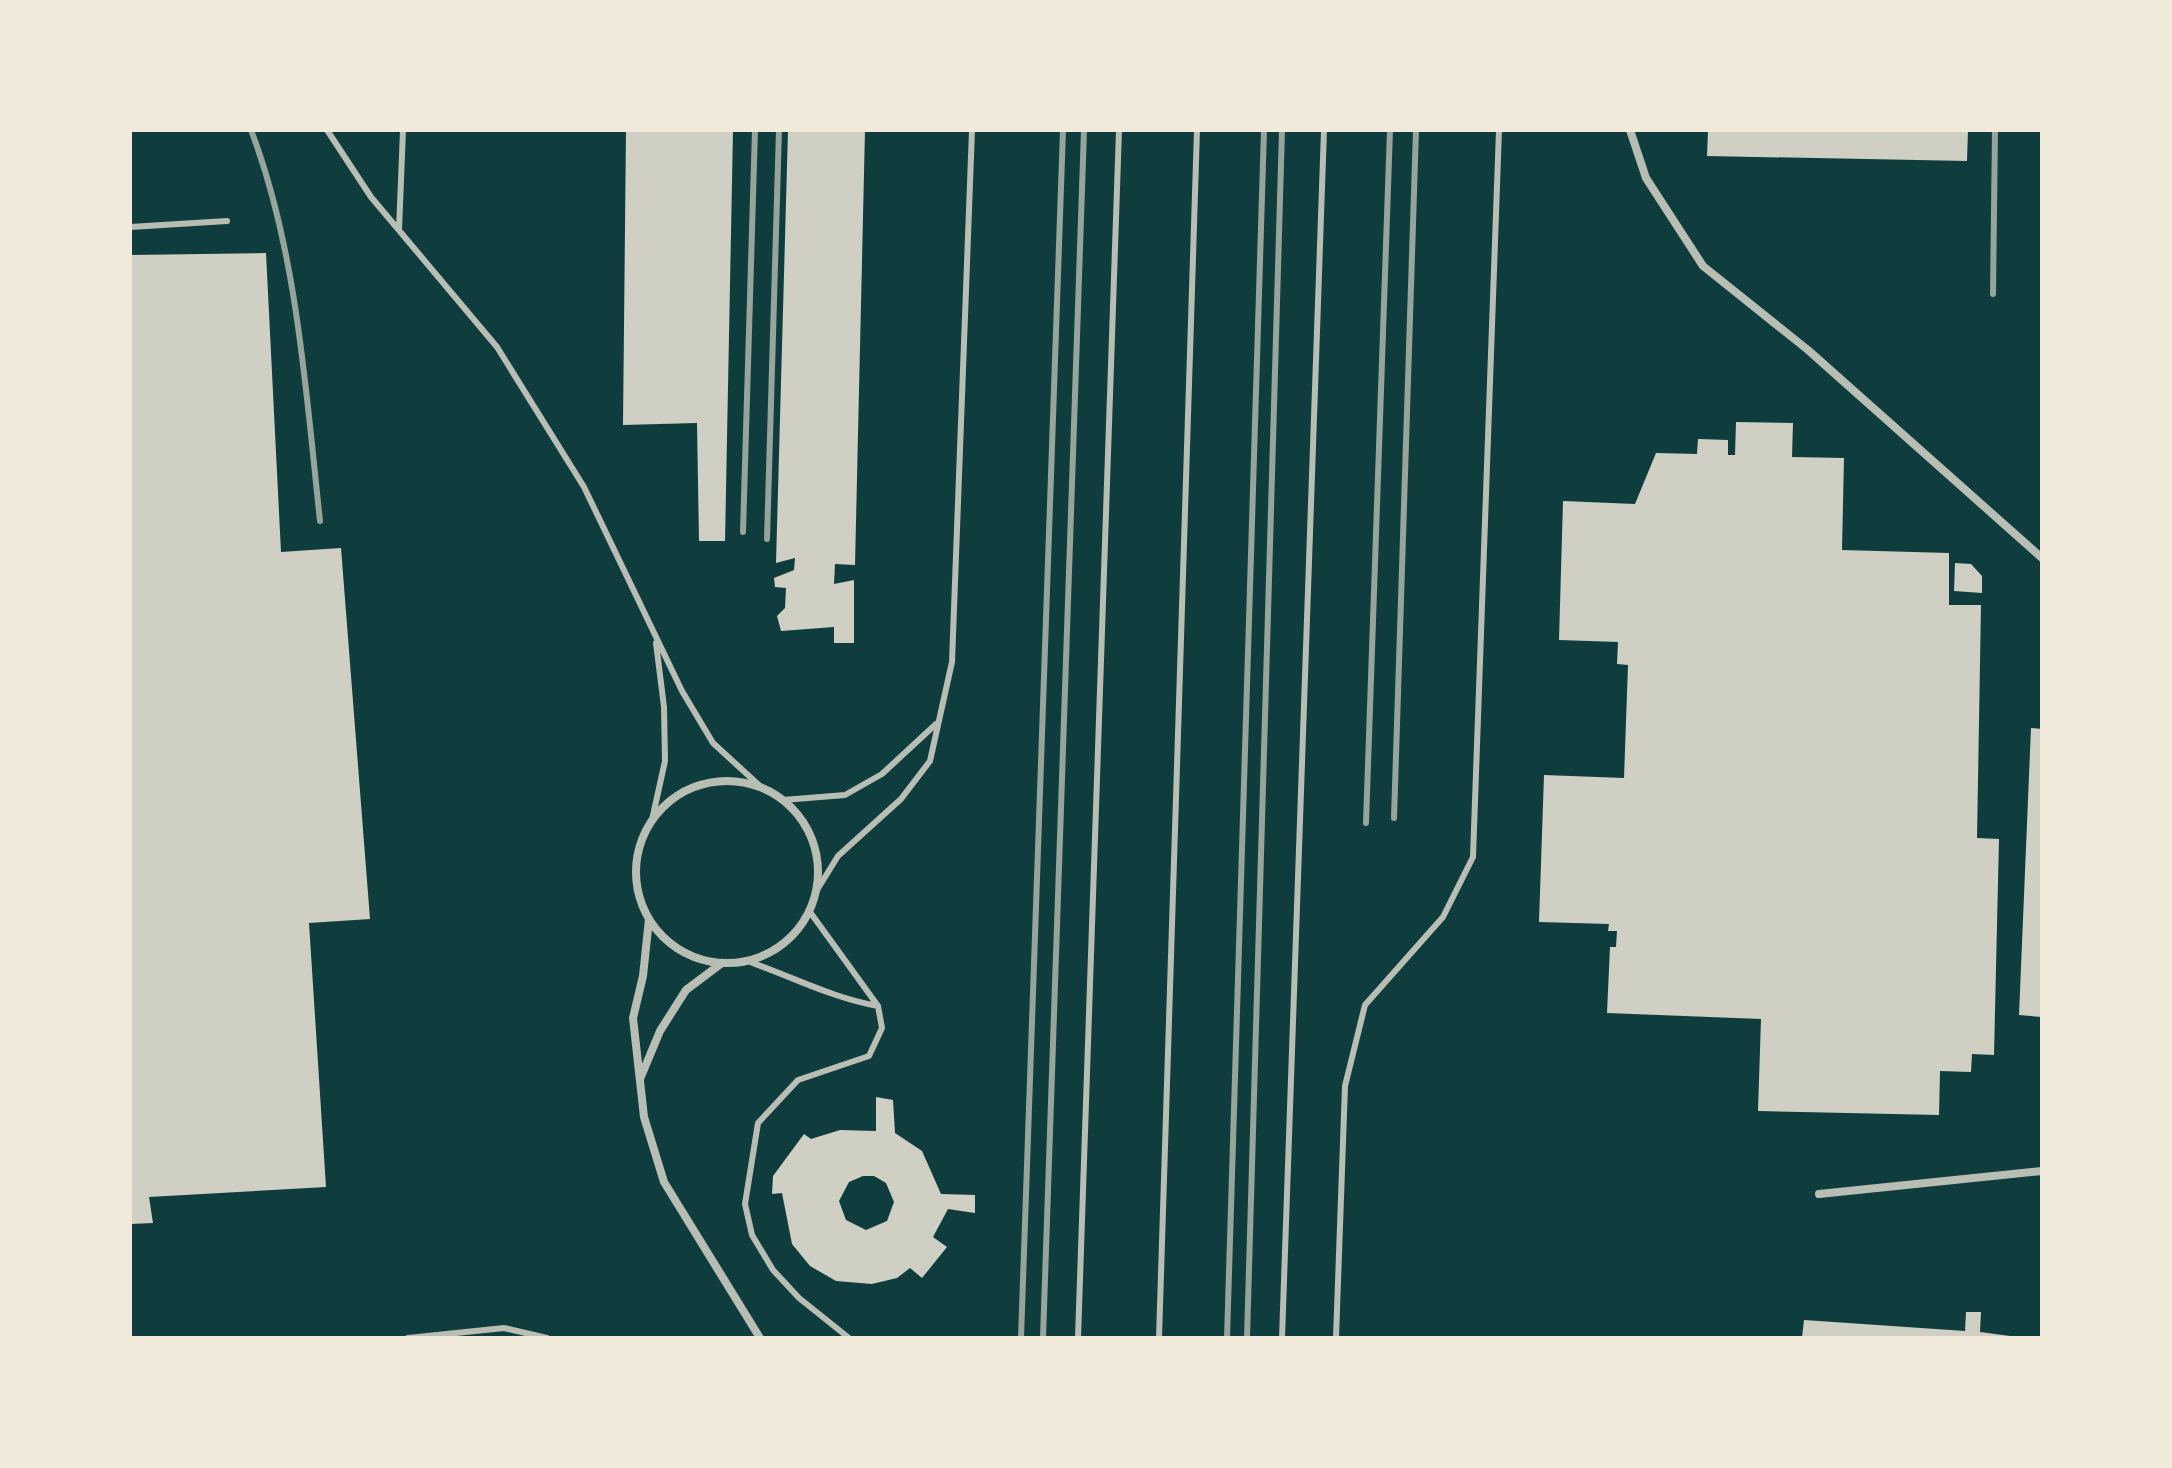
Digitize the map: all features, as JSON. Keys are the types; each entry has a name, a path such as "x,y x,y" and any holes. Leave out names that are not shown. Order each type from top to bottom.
{"street":[{"path":"1630,130 1646,178 1703,266 1808,350 2042,558"},
{"path":"731,780 761,787 783,800 800,818 813,840 818,865 817,890 810,912 794,935 773,952 747,961 722,963 693,957 668,942 649,919 639,895 636,869 640,843 652,820 673,798 701,784 731,780"},
{"path":"649,919 643,976 633,1018 644,1117 664,1182 760,1338"},
{"path":"638,1084 660,1031 686,990 722,963"},
{"path":"1819,1194 2042,1171"}],"lane":[{"path":"327,130 371,197 497,347 584,487 655,635 713,743 761,787"},
{"path":"399,231 403,130"},
{"path":"817,890 838,856 901,799 930,761 952,662 972,130"},
{"path":"1078,1338 1119,130"},
{"path":"1159,1338 1197,130"},
{"path":"1282,1338 1324,130"},
{"path":"1336,1338 1345,1086 1365,1005 1443,917 1473,857 1499,130"},
{"path":"130,227 227,221"},
{"path":"652,820 665,761 664,707 655,635"},
{"path":"783,800 845,795 882,774 936,724"},
{"path":"810,912 878,1006 882,1028 869,1056 798,1080 758,1123 745,1204 752,1235 773,1270 799,1298 849,1338"},
{"path":"747,961 787,974 841,999 878,1006"},
{"path":"408,1338 504,1328 547,1338"}],"building":[{"path":"626,130 733,130 725,541 699,541 697,423 623,425"},
{"path":"788,130 865,130 855,565 835,564 834,584 854,580 854,643 834,643 834,627 781,631 777,616 785,608 786,588 775,587 774,578 794,570 795,558 776,563"},
{"path":"1708,130 1968,130 1967,161 1707,156"},
{"path":"266,253 281,552 341,548 370,919 309,923 326,1187 149,1197 153,1223 131,1224 130,255"},
{"path":"1736,422 1793,423 1792,457 1844,458 1842,550 1949,553 1949,605 1981,605 1977,838 1999,839 1994,1055 1972,1054 1971,1072 1940,1071 1939,1115 1758,1111 1761,1019 1607,1013 1610,947 1616,947 1617,931 1608,931 1609,924 1539,922 1544,775 1624,778 1628,665 1617,664 1618,642 1559,640 1563,501 1635,504 1656,453 1697,454 1698,439 1728,440 1728,455 1735,455"},
{"path":"1955,563 1971,564 1982,576 1982,593 1954,591"},
{"path":"2031,728 2042,729 2042,1017 2019,1015"},
{"path":"876,1097 893,1100 895,1133 922,1151 941,1194 975,1195 975,1213 948,1209 933,1237 947,1247 922,1278 910,1268 897,1278 872,1284 836,1281 810,1266 792,1244 782,1193 772,1194 773,1176 804,1134 811,1139 840,1130 876,1131","holes":["863,1176 874,1176 886,1183 894,1202 887,1221 866,1230 846,1220 839,1201 849,1182"]},
{"path":"1966,1312 1981,1312 1980,1332 2025,1338 1802,1338 1804,1320 1965,1331"}],"railway":[{"path":"251,130 279,224 298,322 320,521"},
{"path":"743,532 755,130"},
{"path":"767,539 779,130"},
{"path":"1021,1338 1063,130"},
{"path":"1043,1338 1084,130"},
{"path":"1227,1338 1264,130"},
{"path":"1247,1338 1282,130"},
{"path":"1366,823 1390,130"},
{"path":"1394,818 1416,130"},
{"path":"1993,294 1995,130"}]}
